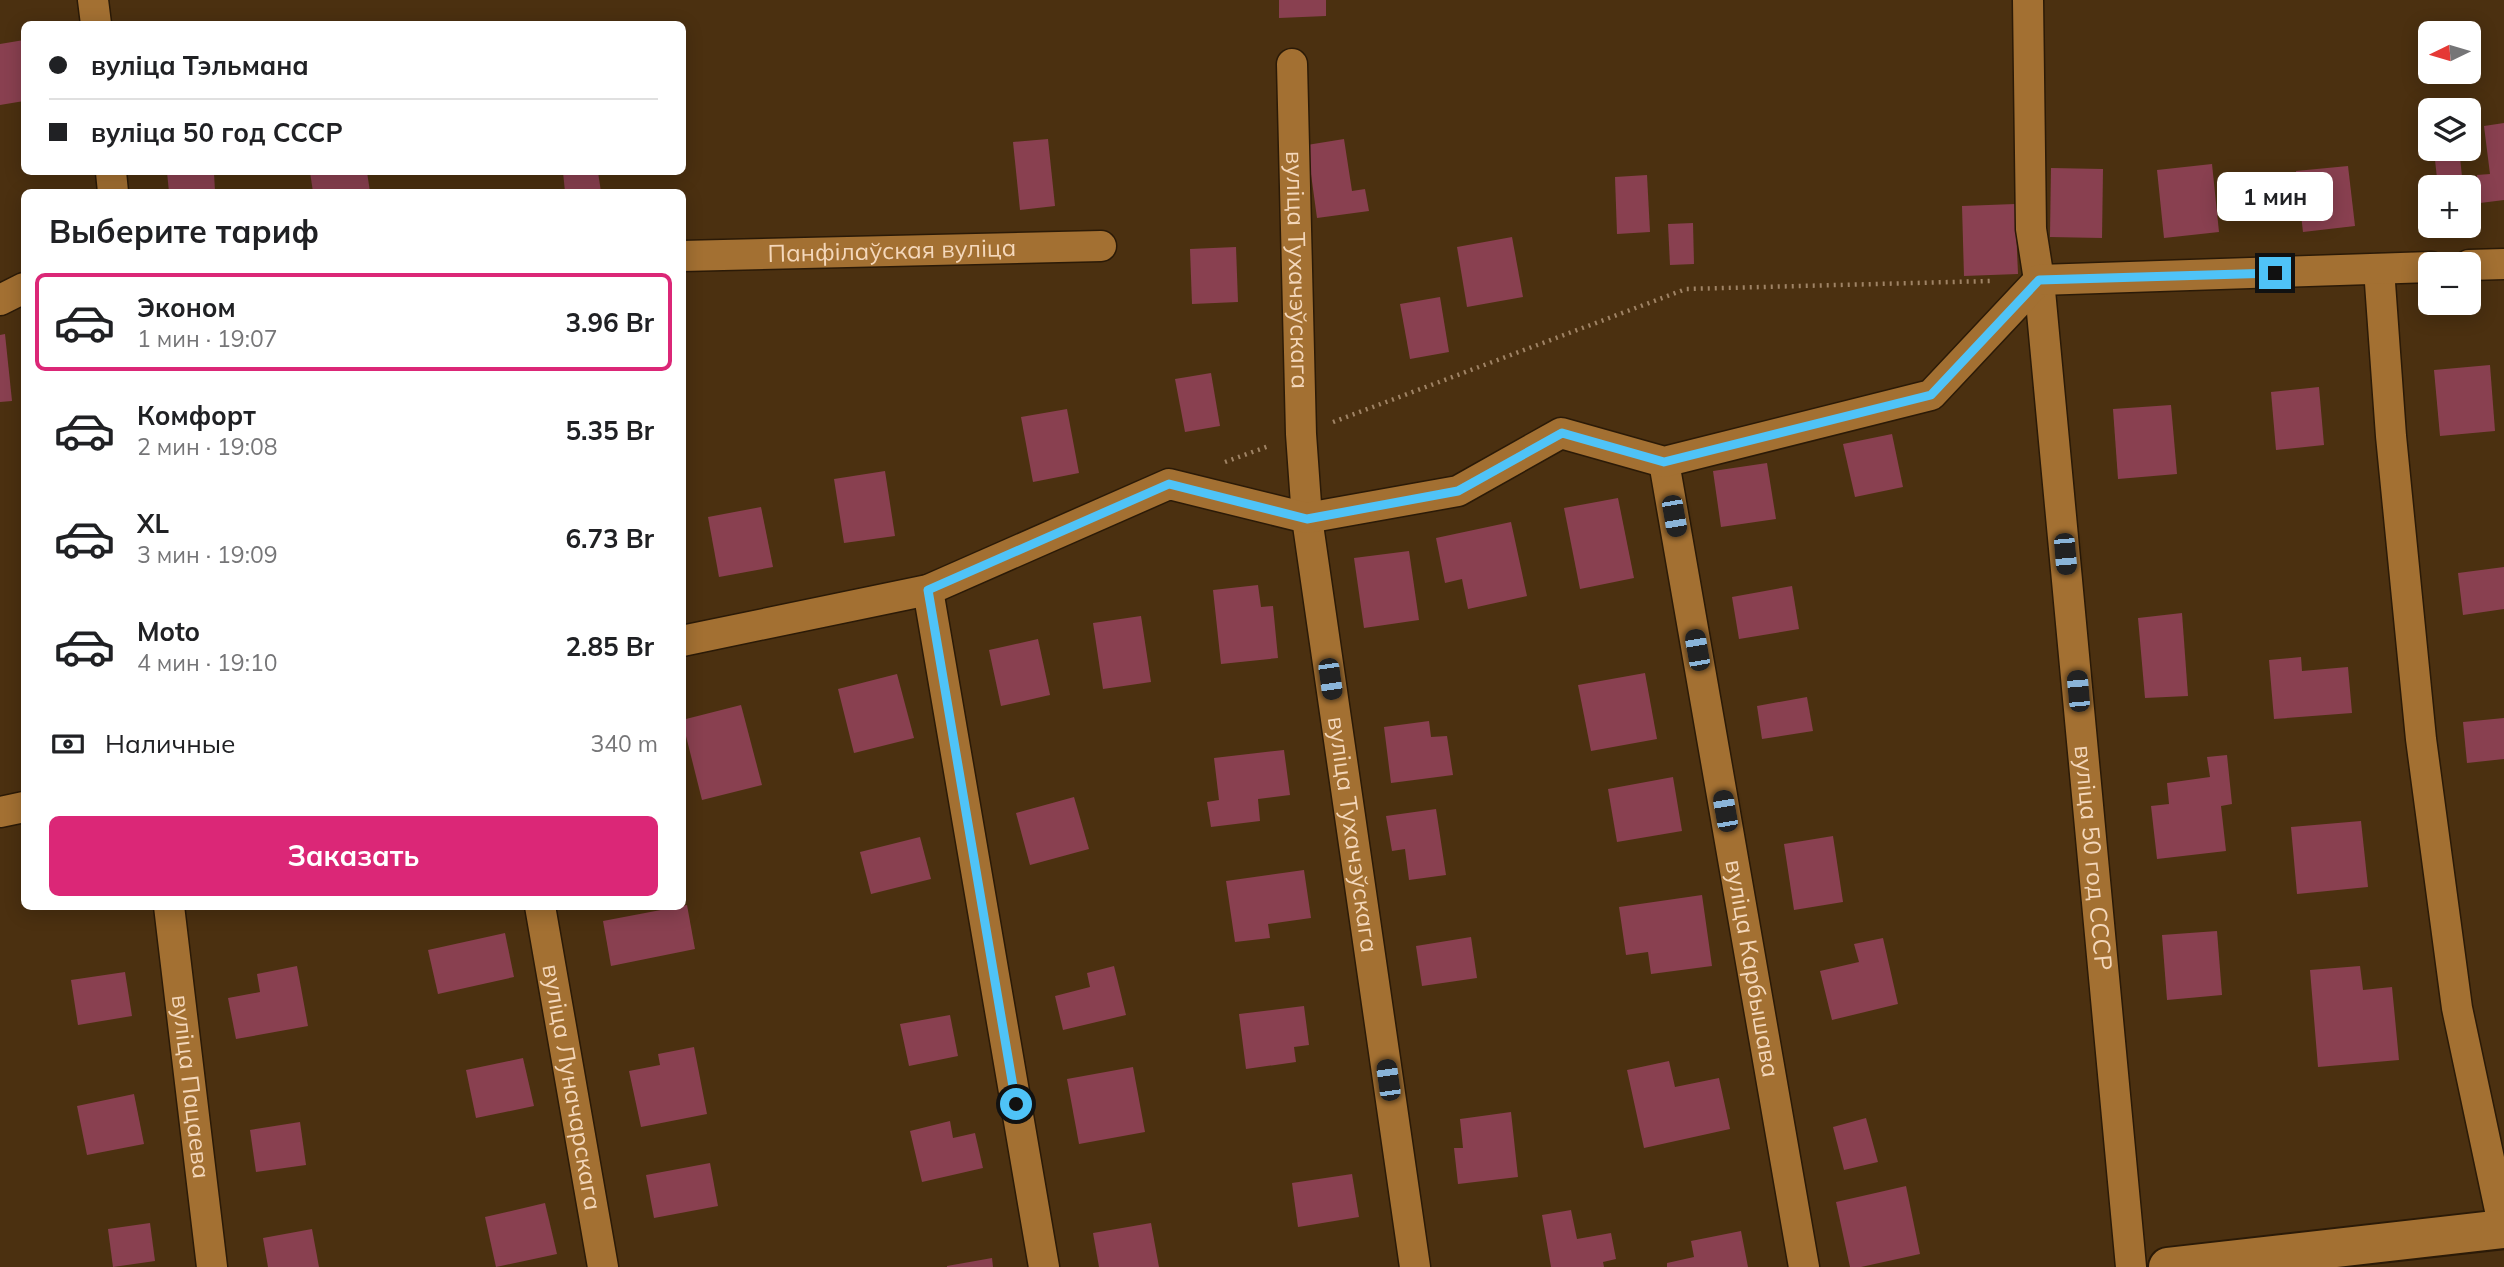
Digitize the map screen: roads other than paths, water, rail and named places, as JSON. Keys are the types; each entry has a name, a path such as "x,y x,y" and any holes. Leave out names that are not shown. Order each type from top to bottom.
{"street":[{"path":"93,0 96,21"},
{"name":"вуліца 50 год СССР","path":"2028,0 2031,229 2039,280 2132,1267"},
{"name":"вуліца Тухачэўскага","path":"1292,64 1301,434 1307,519 1415,1267"},
{"name":"Панфілаўская вуліца","path":"686,256 1101,246"},
{"path":"2481,265 2504,264"},
{"path":"686,640 928,590 1169,484 1307,519 1458,491 1562,433 1664,462 1931,395 2039,280 2418,268"},
{"path":"2168,1267 2504,1229 2458,1008 2421,739 2391,436 2379,269"},
{"path":"0,300 21,290"},
{"name":"вуліца Карбышава","path":"1664,462 1804,1267"},
{"path":"928,590 1044,1267"},
{"path":"0,812 21,808"},
{"name":"вуліца Пацаева","path":"169,910 212,1267"},
{"name":"вуліца Луначарскага","path":"541,910 603,1267"}]}
